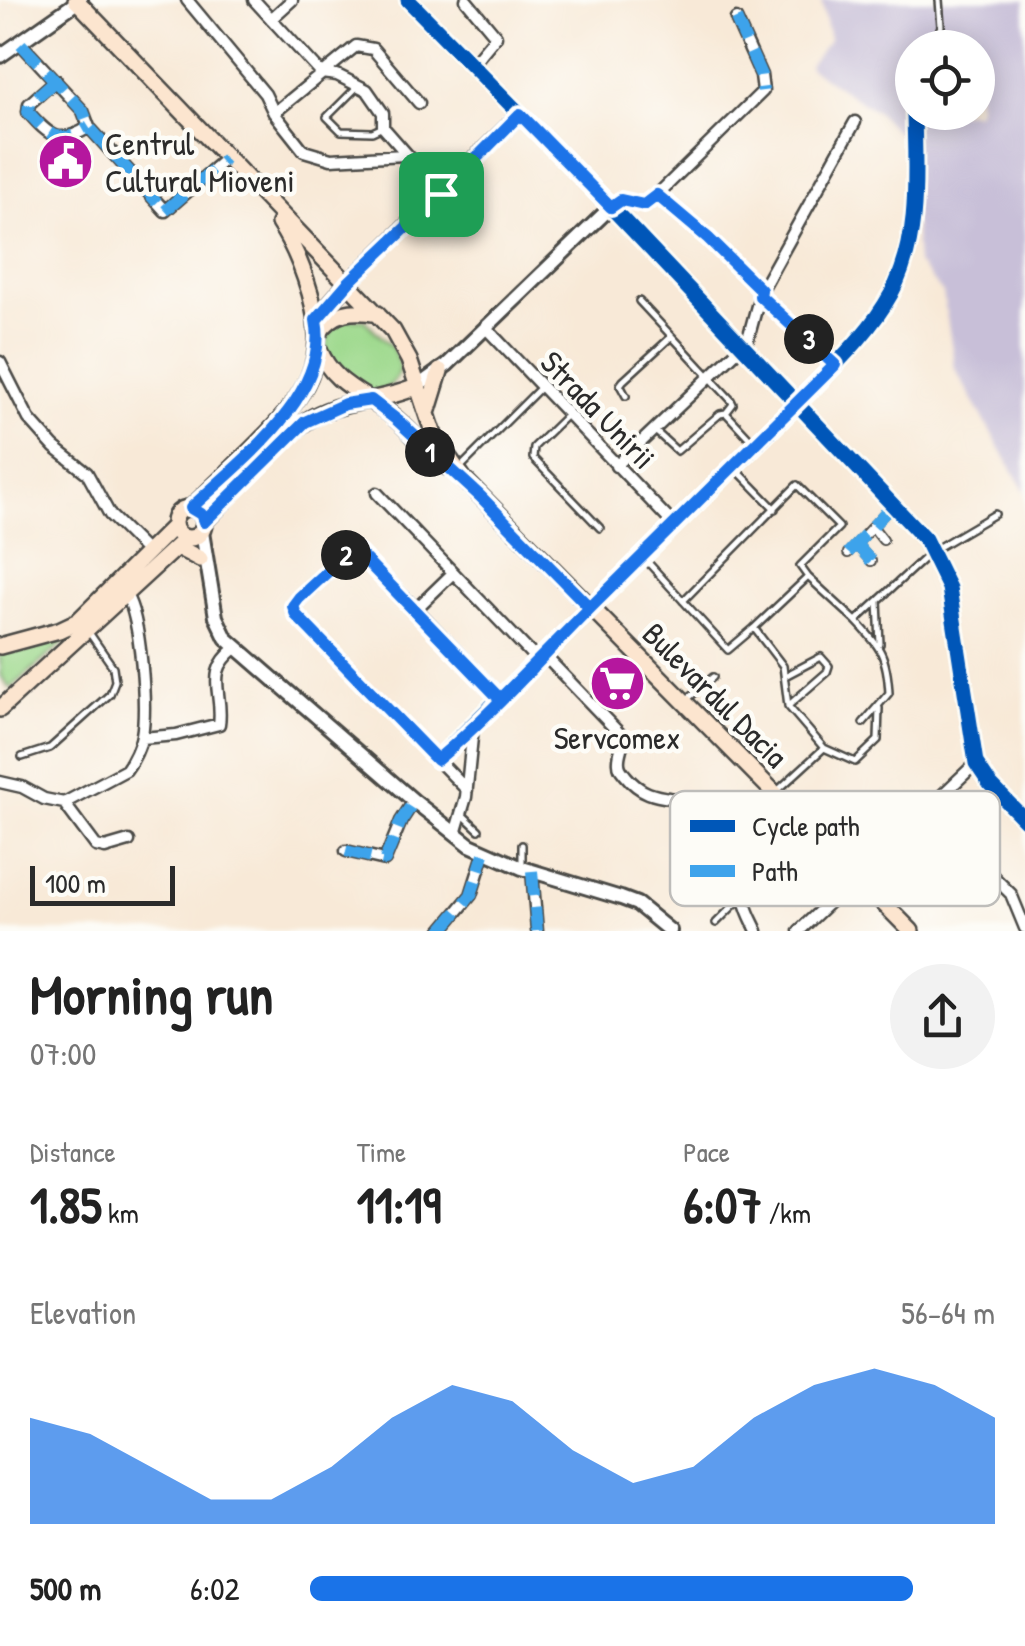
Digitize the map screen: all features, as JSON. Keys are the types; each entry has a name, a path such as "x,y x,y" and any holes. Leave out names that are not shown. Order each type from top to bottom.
{"main road":[{"name":"Bulevardul Dacia","path":"78,1 259,195 393,331 409,360 428,424 441,450 480,496"},
{"name":"Bulevardul Dacia","path":"259,195 294,250 325,366 336,379 376,400 480,496 771,791"},
{"path":"204,563 179,512 191,508 300,398 312,372 318,332 348,283"},
{"path":"318,332 345,312 378,314"},
{"path":"376,400 399,387 409,360"},
{"path":"428,424 430,396 440,371"},
{"path":"0,646 83,626 126,596 305,422 345,404 376,400 418,386"},
{"path":"0,709 83,626 147,552 189,534 201,514 191,508"},
{"name":"Bulevardul Dacia","path":"886,906 911,931"}],"street":[{"path":"187,0 265,94 304,151 331,160 405,155"},
{"path":"254,0 320,73 359,85 383,112 384,128 441,194"},
{"path":"271,19 292,0"},
{"path":"408,0 611,207 893,504 932,551 948,588 976,763 1025,820"},
{"path":"466,0 496,36 472,65"},
{"path":"0,56 78,1"},
{"path":"418,386 440,371 611,207 621,200 644,205 763,92 761,75 736,19"},
{"path":"20,44 83,111 89,126 165,211 225,159"},
{"path":"274,112 348,51 363,46 373,49 420,102"},
{"path":"56,80 29,104 28,112 44,130 64,138 72,138 89,126"},
{"path":"348,283 520,114"},
{"path":"616,466 744,348 761,293 855,122"},
{"path":"437,760 852,348 892,292 906,255 915,188 914,130"},
{"name":"Strada Unirii","path":"486,328 675,526"},
{"path":"0,362 28,420 87,473 110,515 147,552"},
{"path":"377,494 452,574 620,736 620,768 635,787 653,797 670,800"},
{"path":"848,553 893,504"},
{"path":"872,526 883,540"},
{"path":"189,534 204,563 220,628 236,648 414,801 484,854 622,898 670,931"},
{"path":"856,544 870,560"},
{"path":"467,790 296,615 293,606 350,551 356,550 500,699"},
{"path":"416,609 452,574"},
{"path":"0,782 44,800 64,802 112,778 132,762 142,738 142,701 134,617 126,596"},
{"path":"142,738 219,724 214,685 224,657 236,648"},
{"path":"455,834 467,790 473,726"},
{"path":"946,791 976,763"},
{"path":"346,850 386,860 401,821 414,801"},
{"path":"64,802 96,846 105,848 129,841"},
{"path":"441,931 471,895 484,854"},
{"path":"527,869 537,931"},
{"path":"1000,883 1011,894 1025,928"},
{"path":"745,906 757,931"},
{"path":"800,931 826,906"}],"lane":[{"path":"939,0 939,30"},
{"path":"359,85 327,118 340,131 372,132 384,128"},
{"path":"657,195 708,238 835,365"},
{"path":"639,302 733,404 677,451 654,430"},
{"path":"626,396 620,385 623,381 671,336"},
{"path":"458,470 541,387"},
{"path":"726,413 756,445"},
{"path":"567,414 534,447 533,458 600,528"},
{"path":"734,467 775,509"},
{"path":"683,600 798,485 839,527 800,566 880,646"},
{"path":"856,621 932,551 996,514"},
{"path":"643,556 728,650 808,578"},
{"path":"863,723 889,693 888,670 880,646 878,601"},
{"path":"22,758 50,748 110,694 115,681 113,666 83,626"},
{"path":"754,628 783,666 788,706 824,748 855,762 878,740 879,708"},
{"path":"785,676 821,657 829,666 788,706"},
{"path":"684,702 713,677"},
{"path":"777,791 824,748"},
{"path":"462,814 479,830"},
{"path":"522,845 527,869"},
{"path":"716,923 733,906"}],"shaded area":[{"path":"821,0 1025,0 1025,492 955,369 943,293 917,263 909,144 895,130 876,111 808,67 830,39"}],"green space":[{"path":"340,319 363,319 393,348 400,367 396,378 383,390 372,394 330,363 326,344"},
{"path":"72,631 74,634 10,689 0,675 0,651"}],"marked path":[{"path":"736,19 761,75 763,91"},
{"path":"21,44 83,111 89,127 165,211 225,159"},
{"path":"56,80 29,104 28,112 56,136 70,136 89,127"},
{"path":"848,553 893,504"},
{"path":"856,544 871,561"},
{"path":"346,851 385,860 414,801"},
{"path":"441,931 471,895 484,854"},
{"path":"532,871 537,931"}],"cycle path":[{"path":"408,0 611,207 925,539 949,588 976,763 997,791"},
{"path":"437,760 796,405 871,324 891,294 907,251 914,205 914,130"},
{"path":"1000,794 1025,820"}],"place":[{"name":"Centrul Cultural Mioveni","path":"66,162"},
{"name":"Servcomex","path":"617,684"}],"route":[{"path":"441,194 348,283 316,320 319,333 315,362 300,398 191,508 201,514 204,522 305,422 345,404 371,400 480,496 590,608 460,740 437,760 296,615 293,606 299,598 350,551 356,550 500,699 590,608 734,467 835,365 760,296 761,290 708,238 657,195 644,205 621,200 611,207 520,114 441,194"}]}
